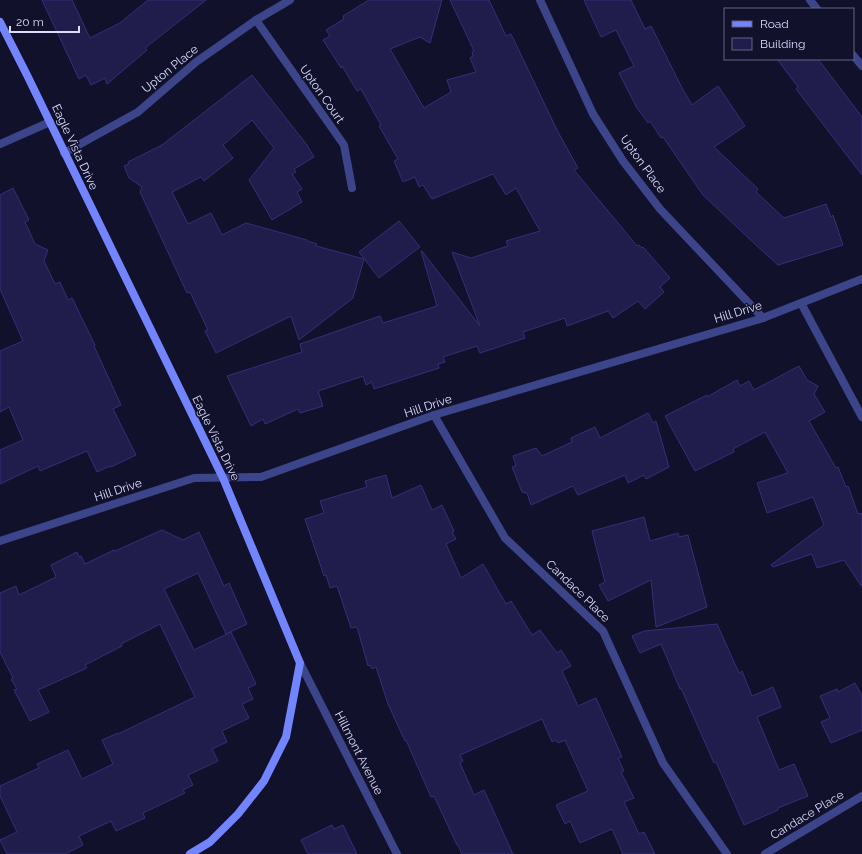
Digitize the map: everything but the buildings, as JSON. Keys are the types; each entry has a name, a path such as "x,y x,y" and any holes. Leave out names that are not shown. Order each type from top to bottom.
{"street":[{"name":"Upton Place","path":"64,152 138,112 196,62 256,20 290,0"},
{"name":"Upton Place","path":"540,0 593,114 623,161 660,209 763,318"},
{"path":"810,0 816,8"},
{"name":"Upton Court","path":"256,20 344,145 352,188"},
{"name":"Eagle Vista Drive","path":"0,22 223,478 300,663"},
{"path":"854,56 862,66"},
{"path":"0,144 50,122"},
{"name":"Hill Drive","path":"0,541 194,478 261,477 434,416 763,318 862,279"},
{"path":"801,303 862,417"},
{"name":"Candace Place","path":"434,416 505,538 603,631 663,763 727,854"},
{"path":"190,854 210,842 227,826 264,781 286,737 300,663"},
{"name":"Hillmont Avenue","path":"300,663 397,854"},
{"name":"Candace Place","path":"765,854 862,796"}]}
